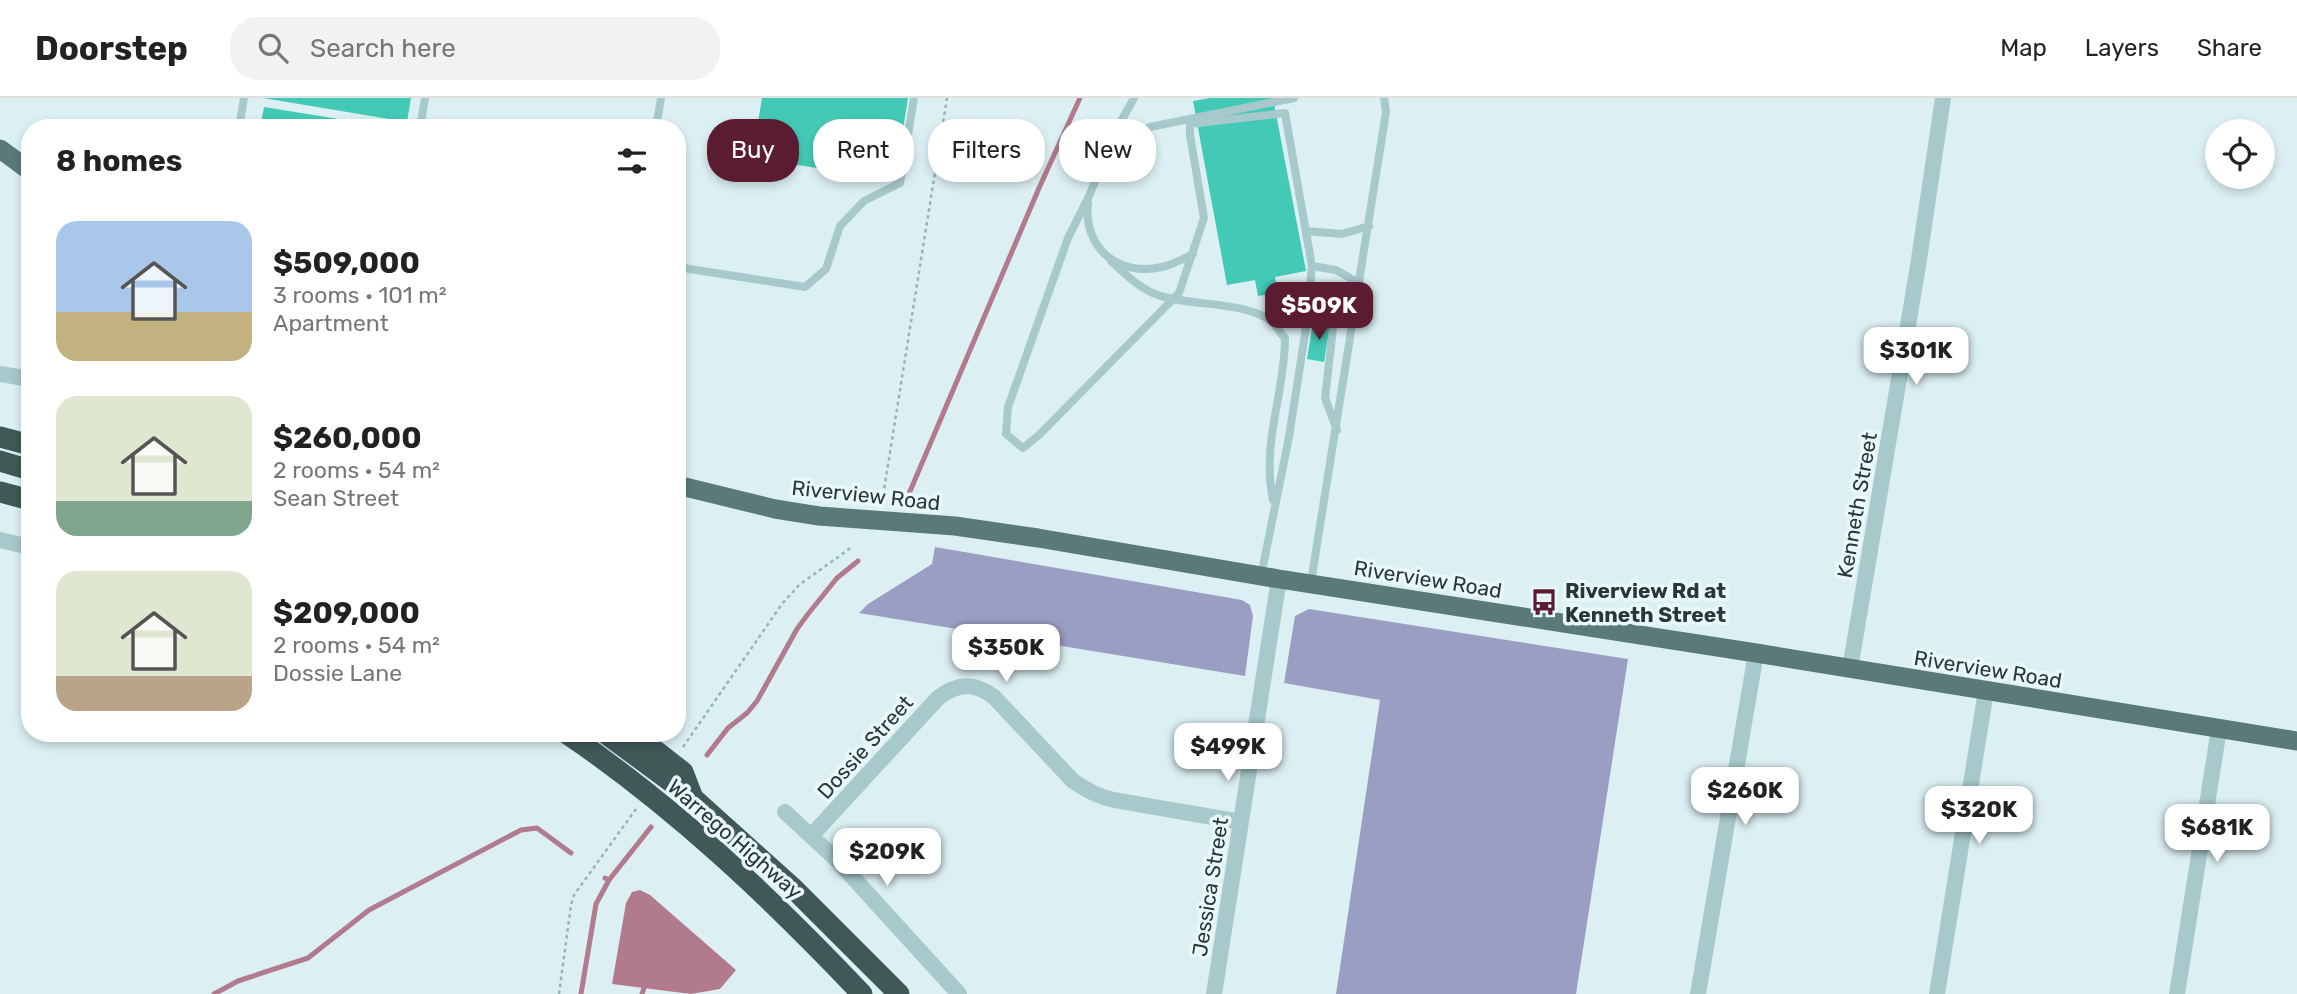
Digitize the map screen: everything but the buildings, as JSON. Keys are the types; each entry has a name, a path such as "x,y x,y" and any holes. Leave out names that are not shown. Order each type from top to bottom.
{"highway":[{"path":"0,436 21,442"},
{"path":"0,461 21,467"},
{"path":"0,492 21,498"},
{"name":"Warrego Highway","path":"578,742 666,810 758,888 862,994"},
{"name":"Warrego Highway","path":"617,742 693,798 792,887 900,994"},
{"path":"645,742 683,772 693,798"}],"main road":[{"path":"0,149 21,164"},
{"name":"Riverview Road","path":"686,487 775,509 819,516 967,528 2297,741"}],"street":[{"name":"Kenneth Street","path":"1850,669 1918,266 1943,98"},
{"path":"0,374 21,378"},
{"path":"0,540 21,545"},
{"name":"Jessica Street","path":"1214,994 1241,821 1270,577"},
{"path":"1698,994 1756,653"},
{"name":"Dossie Street","path":"812,835 938,698 946,691 967,685 994,697 1073,781 1086,790 1114,800 1241,821"},
{"path":"1937,994 1986,691"},
{"path":"2178,994 2220,729"},
{"path":"785,812 812,835 959,994"}],"lane":[{"path":"240,119 244,98"},
{"path":"422,119 425,98"},
{"path":"658,119 661,98"},
{"path":"686,268 805,287 826,269 840,226 864,201 901,183 914,98"},
{"path":"1124,119 1134,98"},
{"path":"1156,126 1294,98"},
{"path":"1311,583 1369,226 1386,112 1384,98"},
{"path":"1095,182 1068,238 1008,407 1006,434 1023,448 1174,300 1204,218 1190,124 1285,113 1312,266 1305,334 1289,437 1274,503 1270,577"},
{"path":"1089,196 1087,216 1094,242 1130,279 1152,293 1174,300 1250,312 1270,321 1285,338 1269,451 1270,484 1274,503"},
{"path":"1306,231 1342,234 1369,226"},
{"path":"1111,261 1149,269 1164,267 1193,254"},
{"path":"1312,266 1336,270 1359,283"},
{"path":"1337,430 1325,398 1334,320 1339,303 1346,292 1359,283"}],"path":[{"path":"882,502 947,98"},
{"path":"683,747 782,604 799,585 852,547"},
{"path":"558,994 574,895 640,803"}],"shaded area":[{"path":"935,547 1242,600 1250,605 1253,616 1245,676 859,613 868,604 932,564"},
{"path":"1309,609 1628,659 1576,994 1336,994 1380,700 1284,683 1295,616"},
{"path":"640,890 650,895 736,970 720,989 691,994 612,984 626,903 632,892"}],"waterway":[{"path":"908,496 1080,98"},
{"path":"707,755 728,728 757,701 808,614 837,578 858,561"},
{"path":"605,878 609,880 651,827"},
{"path":"214,994 238,981 308,958 369,910 521,830 537,828 571,853"},
{"path":"581,994 596,904 609,880"},
{"path":"642,994 644,988"}],"place":[{"name":"Riverview Rd at Kenneth Street","path":"1544,602"}]}
